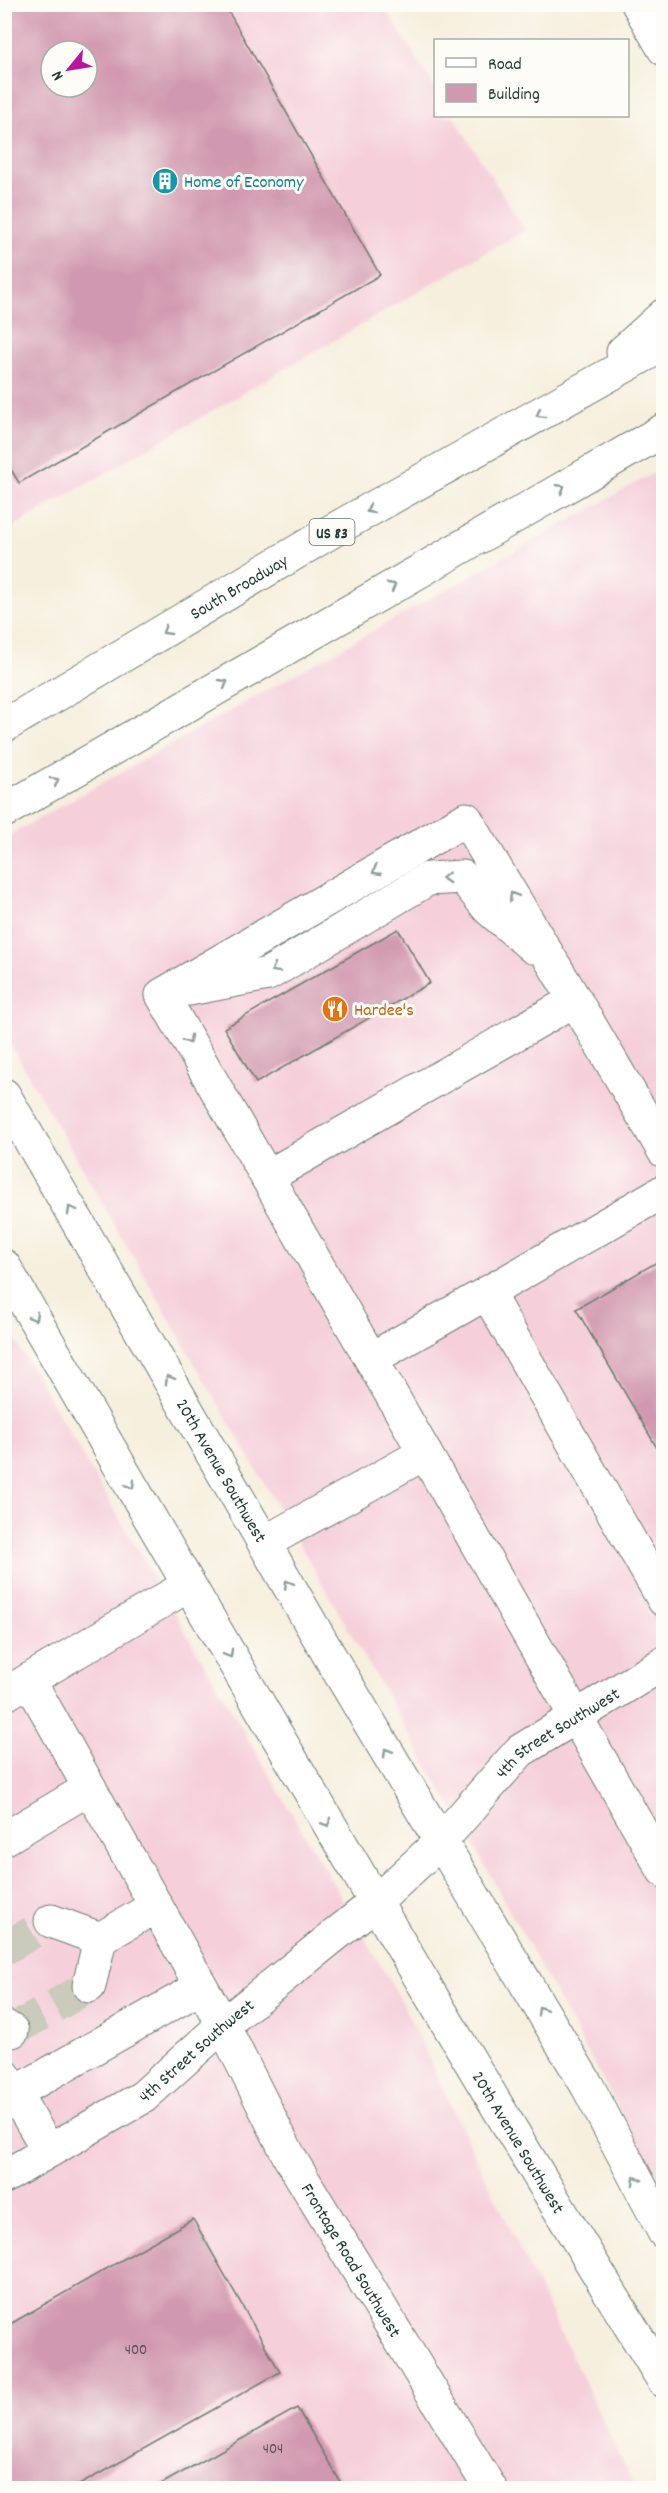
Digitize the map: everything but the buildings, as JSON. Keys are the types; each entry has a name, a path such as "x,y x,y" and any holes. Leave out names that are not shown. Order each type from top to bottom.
{"main road":[{"path":"638,4 663,49"},
{"path":"578,392 663,315"},
{"name":"South Broadway","path":"4,726 333,531 663,344"},
{"path":"4,811 663,430"},
{"path":"162,995 466,819 663,1151"},
{"path":"162,995 268,974 428,879 463,877 489,909 553,963"},
{"path":"162,995 663,1870"},
{"path":"267,1177 575,1000"},
{"name":"20th Avenue Southwest","path":"4,1095 440,1842 588,2087 663,2232"},
{"path":"371,1359 663,1191"},
{"name":"20th Avenue Southwest","path":"4,1266 375,1903 663,2381"},
{"path":"487,1293 663,1600"},
{"path":"264,1543 425,1453"},
{"path":"17,1688 189,1585"},
{"name":"4th Street Southwest","path":"440,1842 520,1750 663,1663"},
{"name":"Frontage Road Southwest","path":"17,1688 90,1788 223,2025 290,2158 490,2488"},
{"path":"4,1839 90,1788"},
{"path":"375,1903 440,1842"},
{"name":"4th Street Southwest","path":"4,2177 143,2097 223,2025 375,1903"},
{"path":"89,1986 100,1938 156,1906"},
{"path":"51,1921 100,1938"},
{"path":"49,2151 10,2084 201,1987"}],"shaded area":[{"name":"Home of Economy","path":"5,5 383,5 434,86 434,117 454,117 525,230 5,531"},
{"path":"663,473 663,2189 471,1841 5,1035 4,838 652,474"},
{"path":"4,1321 397,1993 635,2488 5,2488"}],"tunnel":[{"path":"4,1949 51,1921"},
{"path":"12,2031 89,1986"}],"place":[{"name":"Home of Economy","path":"165,181"},
{"name":"Hardee's","path":"335,1009"}]}
